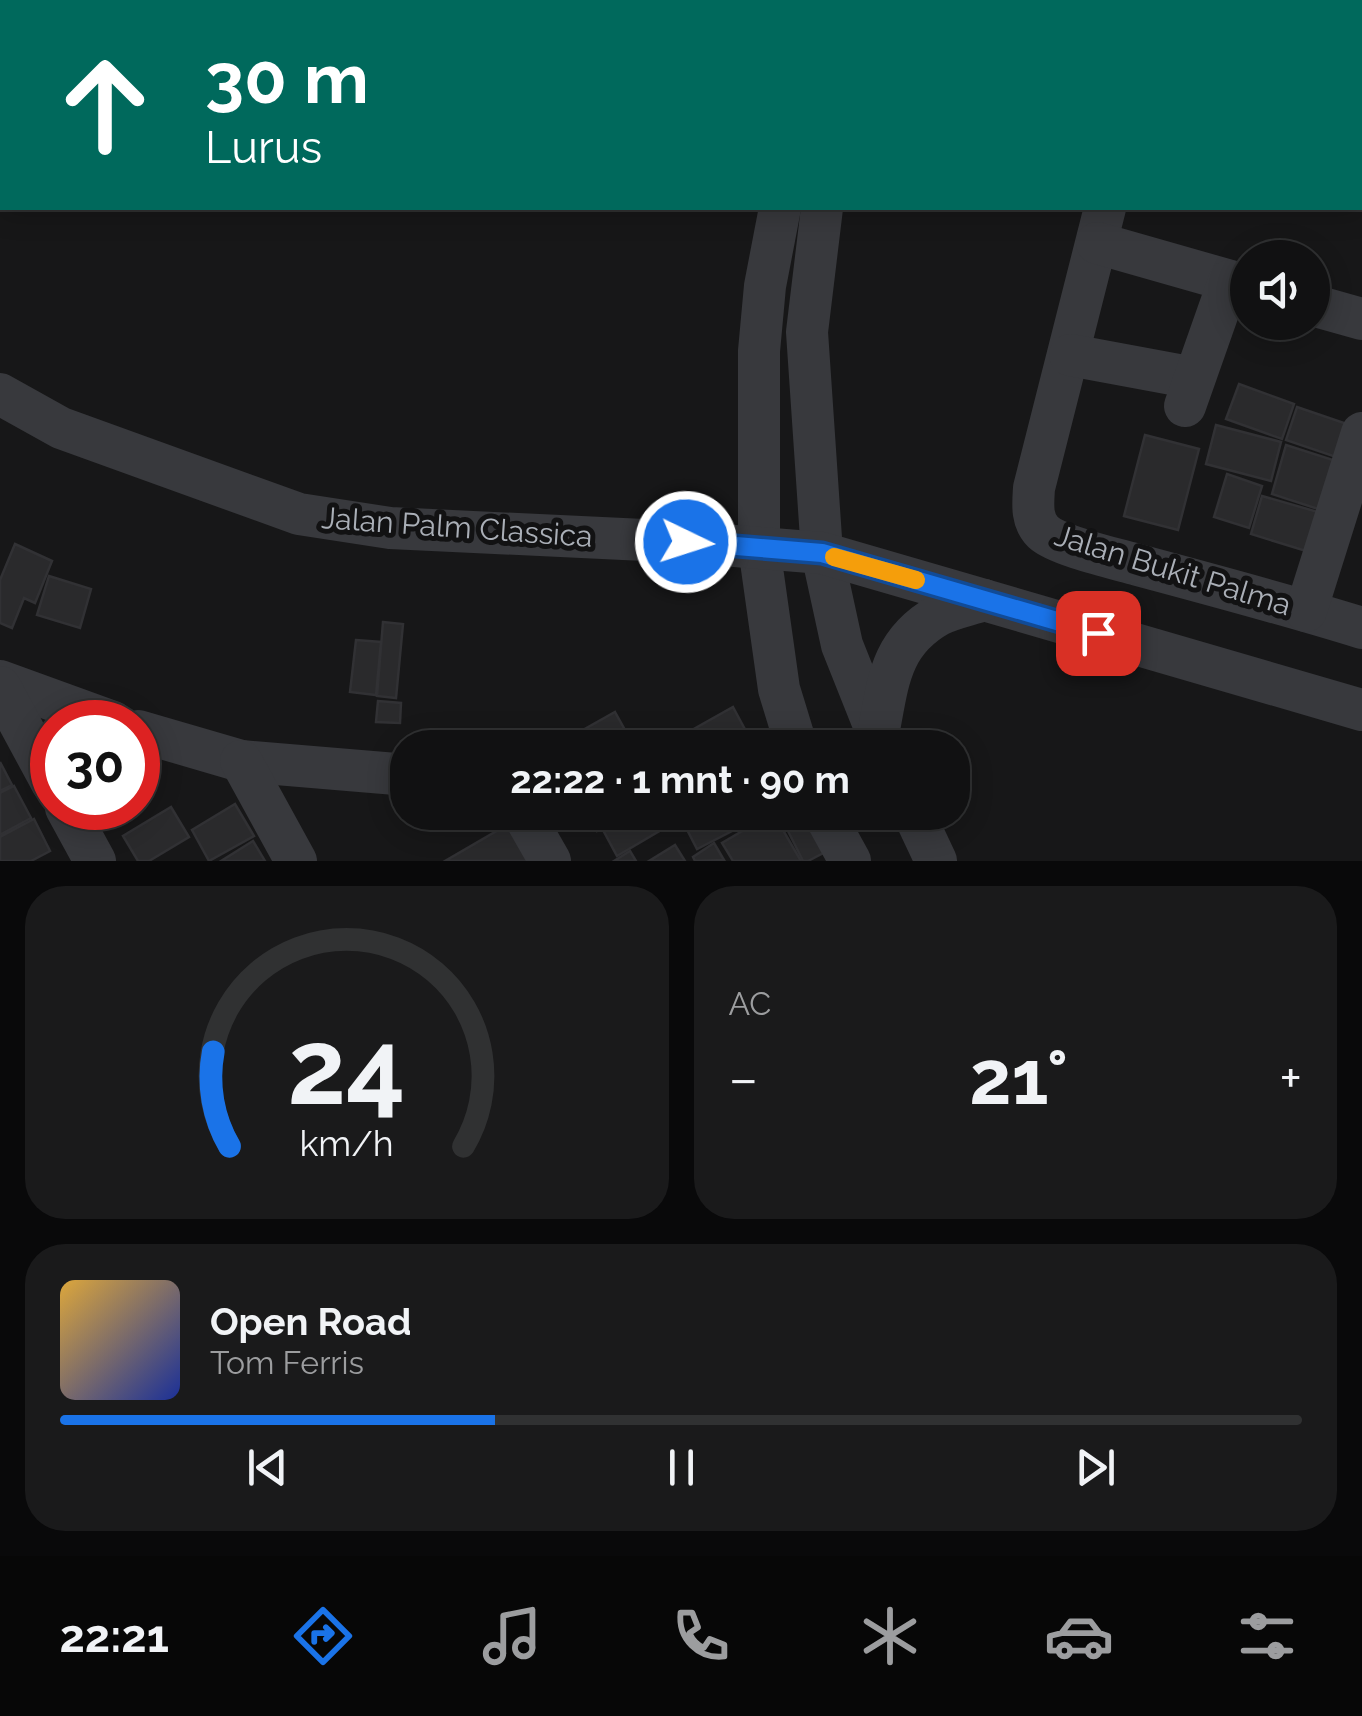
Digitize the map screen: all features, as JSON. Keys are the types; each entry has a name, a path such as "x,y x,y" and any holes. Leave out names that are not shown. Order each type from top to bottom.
{"street":[{"path":"780,210 759,351 759,547 779,689 792,730"},
{"path":"822,210 806,332 822,553 842,644 875,730"},
{"name":"Jalan Bukit Palma","path":"1230,281 1101,225 1034,488 1032,512 1043,532 1054,538 1362,628"},
{"name":"Jalan Bukit Palma","path":"1070,355 1190,392 1230,302"},
{"path":"1330,310 1362,319"},
{"name":"Jalan Palm Classica","path":"0,394 60,428 299,514 390,528 822,553 1362,710"},
{"name":"Jalan Bukit Palma","path":"1306,611 1362,433"},
{"path":"882,730 890,672 910,636 942,614 984,600"},
{"path":"0,684 48,700"},
{"path":"0,684 30,741"},
{"path":"160,738 241,761 390,773"},
{"path":"241,761 296,861"},
{"path":"78,830 95,861"},
{"path":"532,830 550,861"},
{"path":"833,830 850,861"},
{"path":"921,830 936,861"}],"building":[{"path":"1239,384 1294,404 1282,439 1226,419"},
{"path":"1297,407 1347,424 1336,457 1286,440"},
{"path":"1216,425 1281,442 1271,481 1206,464"},
{"path":"1145,435 1199,449 1178,530 1124,516"},
{"path":"1286,445 1333,460 1318,509 1272,494"},
{"path":"1227,474 1262,486 1249,528 1214,517"},
{"path":"1262,496 1318,512 1306,551 1251,534"},
{"path":"15,544 52,561 35,603 24,598 12,628 0,623 0,580"},
{"path":"49,576 91,589 80,628 37,615"},
{"path":"383,622 403,624 396,698 377,696"},
{"path":"356,640 381,642 376,695 350,692"},
{"path":"378,701 401,703 400,723 376,722"},
{"path":"733,707 745,730 692,730"},
{"path":"615,712 625,730 583,730"},
{"path":"0,762 12,785 0,791"},
{"path":"14,786 30,819 0,835 0,793"},
{"path":"235,804 254,836 209,861 192,830"},
{"path":"171,807 189,837 149,861 138,861 123,836 133,830 160,830 160,814"},
{"path":"30,821 30,830 40,830 50,851 31,861 0,861 0,837"},
{"path":"498,830 519,830 537,861 445,861"},
{"path":"603,830 661,830 617,856"},
{"path":"687,830 734,830 697,849"},
{"path":"744,830 783,830 801,861 733,861 722,843"},
{"path":"788,830 821,830 831,849 803,861"},
{"path":"253,841 265,861 221,861"},
{"path":"714,843 724,860 695,861 693,857"},
{"path":"675,845 685,861 649,861"},
{"path":"630,851 636,861 614,861"}],"slow traffic":[{"path":"834,557 916,580"}],"route":[{"path":"686,542 822,553 1098,633"}]}
